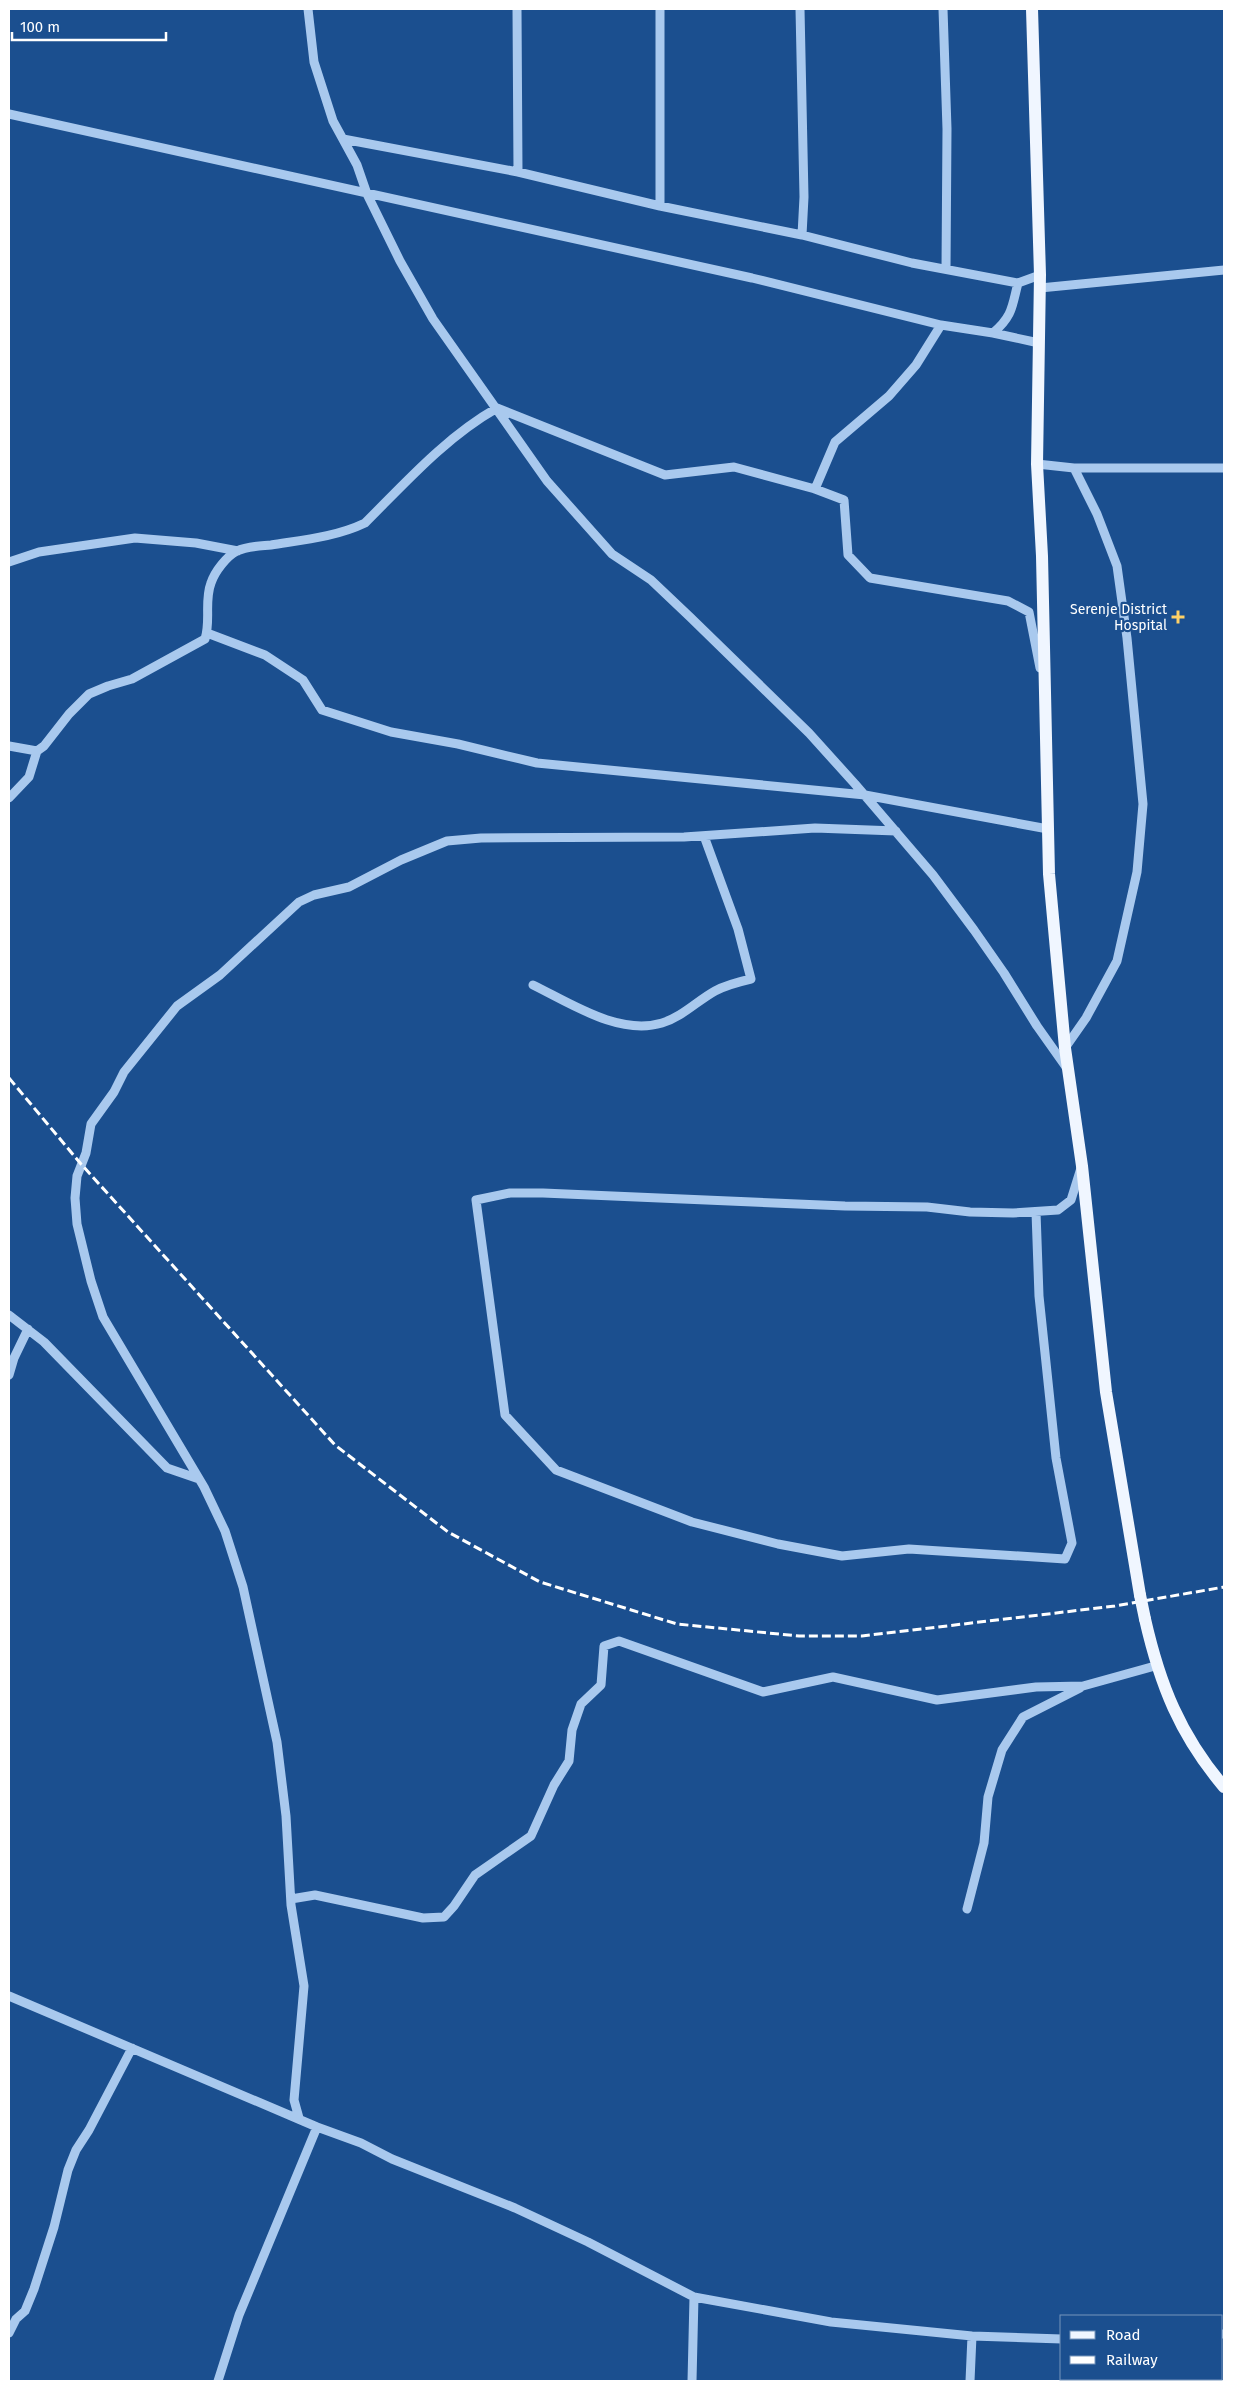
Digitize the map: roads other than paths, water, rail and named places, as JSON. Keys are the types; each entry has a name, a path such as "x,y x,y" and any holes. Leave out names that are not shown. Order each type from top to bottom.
{"main road":[{"path":"1032,9 1040,281 1037,464 1042,556 1048,829 1065,1048 1082,1166 1106,1392 1140,1595 1155,1666 1176,1714 1202,1761 1224,1787"}],"street":[{"path":"308,9 314,62 333,121 357,165 367,194 400,261 433,319 548,482 612,554 651,580 690,616 809,733 865,795 896,831 974,930 1004,973 1036,1026 1068,1069"},
{"path":"517,9 518,172"},
{"path":"660,9 660,206"},
{"path":"800,9 804,197 802,236"},
{"path":"943,9 947,129 946,269"},
{"path":"9,114 216,158 367,194 752,278 942,325 1039,343"},
{"path":"343,138 518,172 660,206 1018,283 1224,270"},
{"path":"993,333 1006,322 1018,283"},
{"path":"815,489 836,442 889,396 916,365 942,325"},
{"path":"497,408 665,475 734,467 815,489 844,500 848,555 870,578 1008,601 1028,612 1045,690"},
{"path":"9,562 39,552 135,538 196,543 238,551 316,538 355,528 364,523 452,438 472,422 497,408"},
{"path":"1037,464 1074,468 1224,468"},
{"path":"1065,1048 1086,1018 1117,960 1138,872 1143,804 1127,638 1117,566 1097,514 1074,468"},
{"path":"9,798 28,776 37,751 44,746 69,714 89,694 132,679 206,640 210,627 208,598 211,582 226,559 238,551"},
{"path":"207,633 265,655 303,680 322,710 391,732 458,744 537,763 865,795 1048,829"},
{"path":"9,746 37,751"},
{"path":"299,2118 294,2100 304,1986 291,1899 286,1816 277,1742 243,1587 224,1531 198,1479 103,1317 91,1281 78,1224 75,1198 77,1176 86,1153 91,1124 114,1092 124,1072 177,1006 220,975 299,902 314,895 350,886 401,860 447,841 481,838 605,839 704,836 815,828 896,831"},
{"path":"533,985 595,1014 617,1022 642,1025 663,1022 715,991 751,979 738,929 704,836"},
{"path":"1036,1212 1039,1296 1056,1458 1072,1543 1066,1559 909,1549 842,1556 749,1537 692,1522 556,1470 505,1415 476,1200 510,1193 543,1192 845,1206 927,1206 970,1212 1036,1212 1058,1210 1071,1200 1082,1166"},
{"path":"9,1315 28,1329 65,1363 167,1468 198,1479"},
{"path":"9,1375 14,1358 28,1329"},
{"path":"291,1899 315,1894 423,1918 444,1917 454,1906 475,1875 531,1836 554,1785 569,1762 572,1730 581,1704 601,1685 604,1646 619,1642 763,1692 833,1677 937,1700 1036,1686 1083,1686"},
{"path":"967,1909 984,1843 988,1797 1002,1750 1023,1717 1083,1686 1155,1666"},
{"path":"9,1996 317,2127 361,2143 392,2159 515,2208 588,2242 694,2297 831,2322 972,2336 1060,2339"},
{"path":"9,2333 16,2320 25,2311 34,2289 54,2227 68,2170 76,2150 89,2130 132,2048"},
{"path":"218,2381 239,2315 317,2127"},
{"path":"692,2381 694,2297"},
{"path":"970,2381 972,2336"}],"railway":[{"path":"9,1078 81,1164 335,1445 448,1532 540,1582 677,1624 799,1636 862,1636 1115,1606 1224,1587"}],"place":[{"name":"Serenje District Hospital","path":"1178,617"}]}
